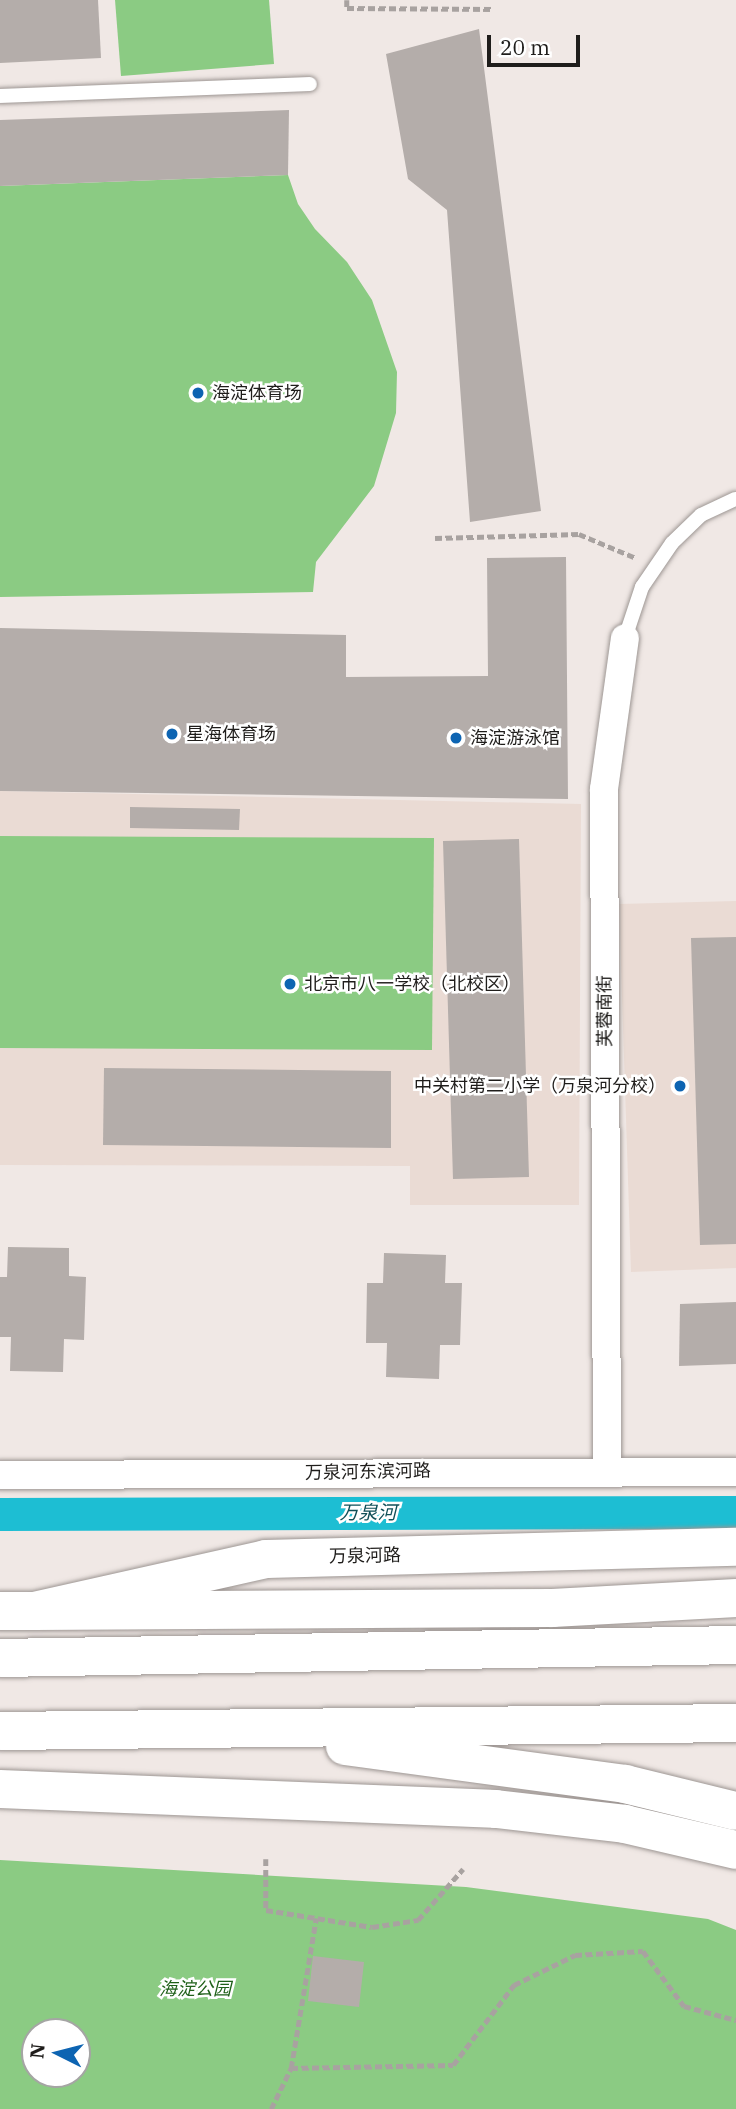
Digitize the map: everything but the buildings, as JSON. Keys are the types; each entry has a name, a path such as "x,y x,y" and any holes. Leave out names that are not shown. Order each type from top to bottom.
{"main road":[{"name":"万泉河路","path":"17,1611 266,1559 736,1547"},
{"path":"17,1611 553,1608 736,1598"},
{"path":"0,1658 736,1645"},
{"path":"0,1731 736,1723"},
{"path":"211,1728 625,1784 736,1811"},
{"path":"0,1789 496,1809 625,1824 736,1850"}],"street":[{"name":"芙蓉南街","path":"607,1469 604,789 625,638"},
{"name":"万泉河东滨河路","path":"0,1475 607,1469 736,1472"}],"lane":[{"path":"0,96 310,84"},
{"path":"625,638 642,587 656,567 701,515 736,499"}],"path":[{"path":"346,0 347,8 494,9"},
{"path":"435,538 579,534 656,567"},
{"path":"266,1859 266,1910 372,1927 418,1920 463,1869"},
{"path":"271,2109 291,2068 316,1918"},
{"path":"291,2068 453,2065 514,1985 575,1955 642,1951 684,2006 736,2020"}],"shaded area":[{"name":"北京市八一学校（北校区）","path":"0,791 581,804 579,1205 410,1205 410,1166 0,1165"},
{"name":"中关村第二小学（万泉河分校）","path":"736,901 736,1268 631,1272 619,904"}],"green space":[{"path":"115,0 269,0 274,64 121,76"},
{"name":"海淀体育场","path":"288,175 298,204 315,229 347,262 372,300 397,372 396,413 374,486 316,562 313,592 0,597 0,186"},
{"path":"0,836 434,838 432,1050 0,1048"},
{"name":"海淀公园","path":"0,1860 466,1887 708,1919 736,1930 736,2109 0,2109"}],"waterway":[{"name":"万泉河","path":"0,1514 736,1512"}],"place":[{"name":"海淀体育场","path":"198,393"},
{"name":"星海体育场","path":"172,734"},
{"name":"海淀游泳馆","path":"456,738"},
{"name":"北京市八一学校（北校区）","path":"290,984"},
{"name":"中关村第二小学（万泉河分校）","path":"680,1086"}]}
